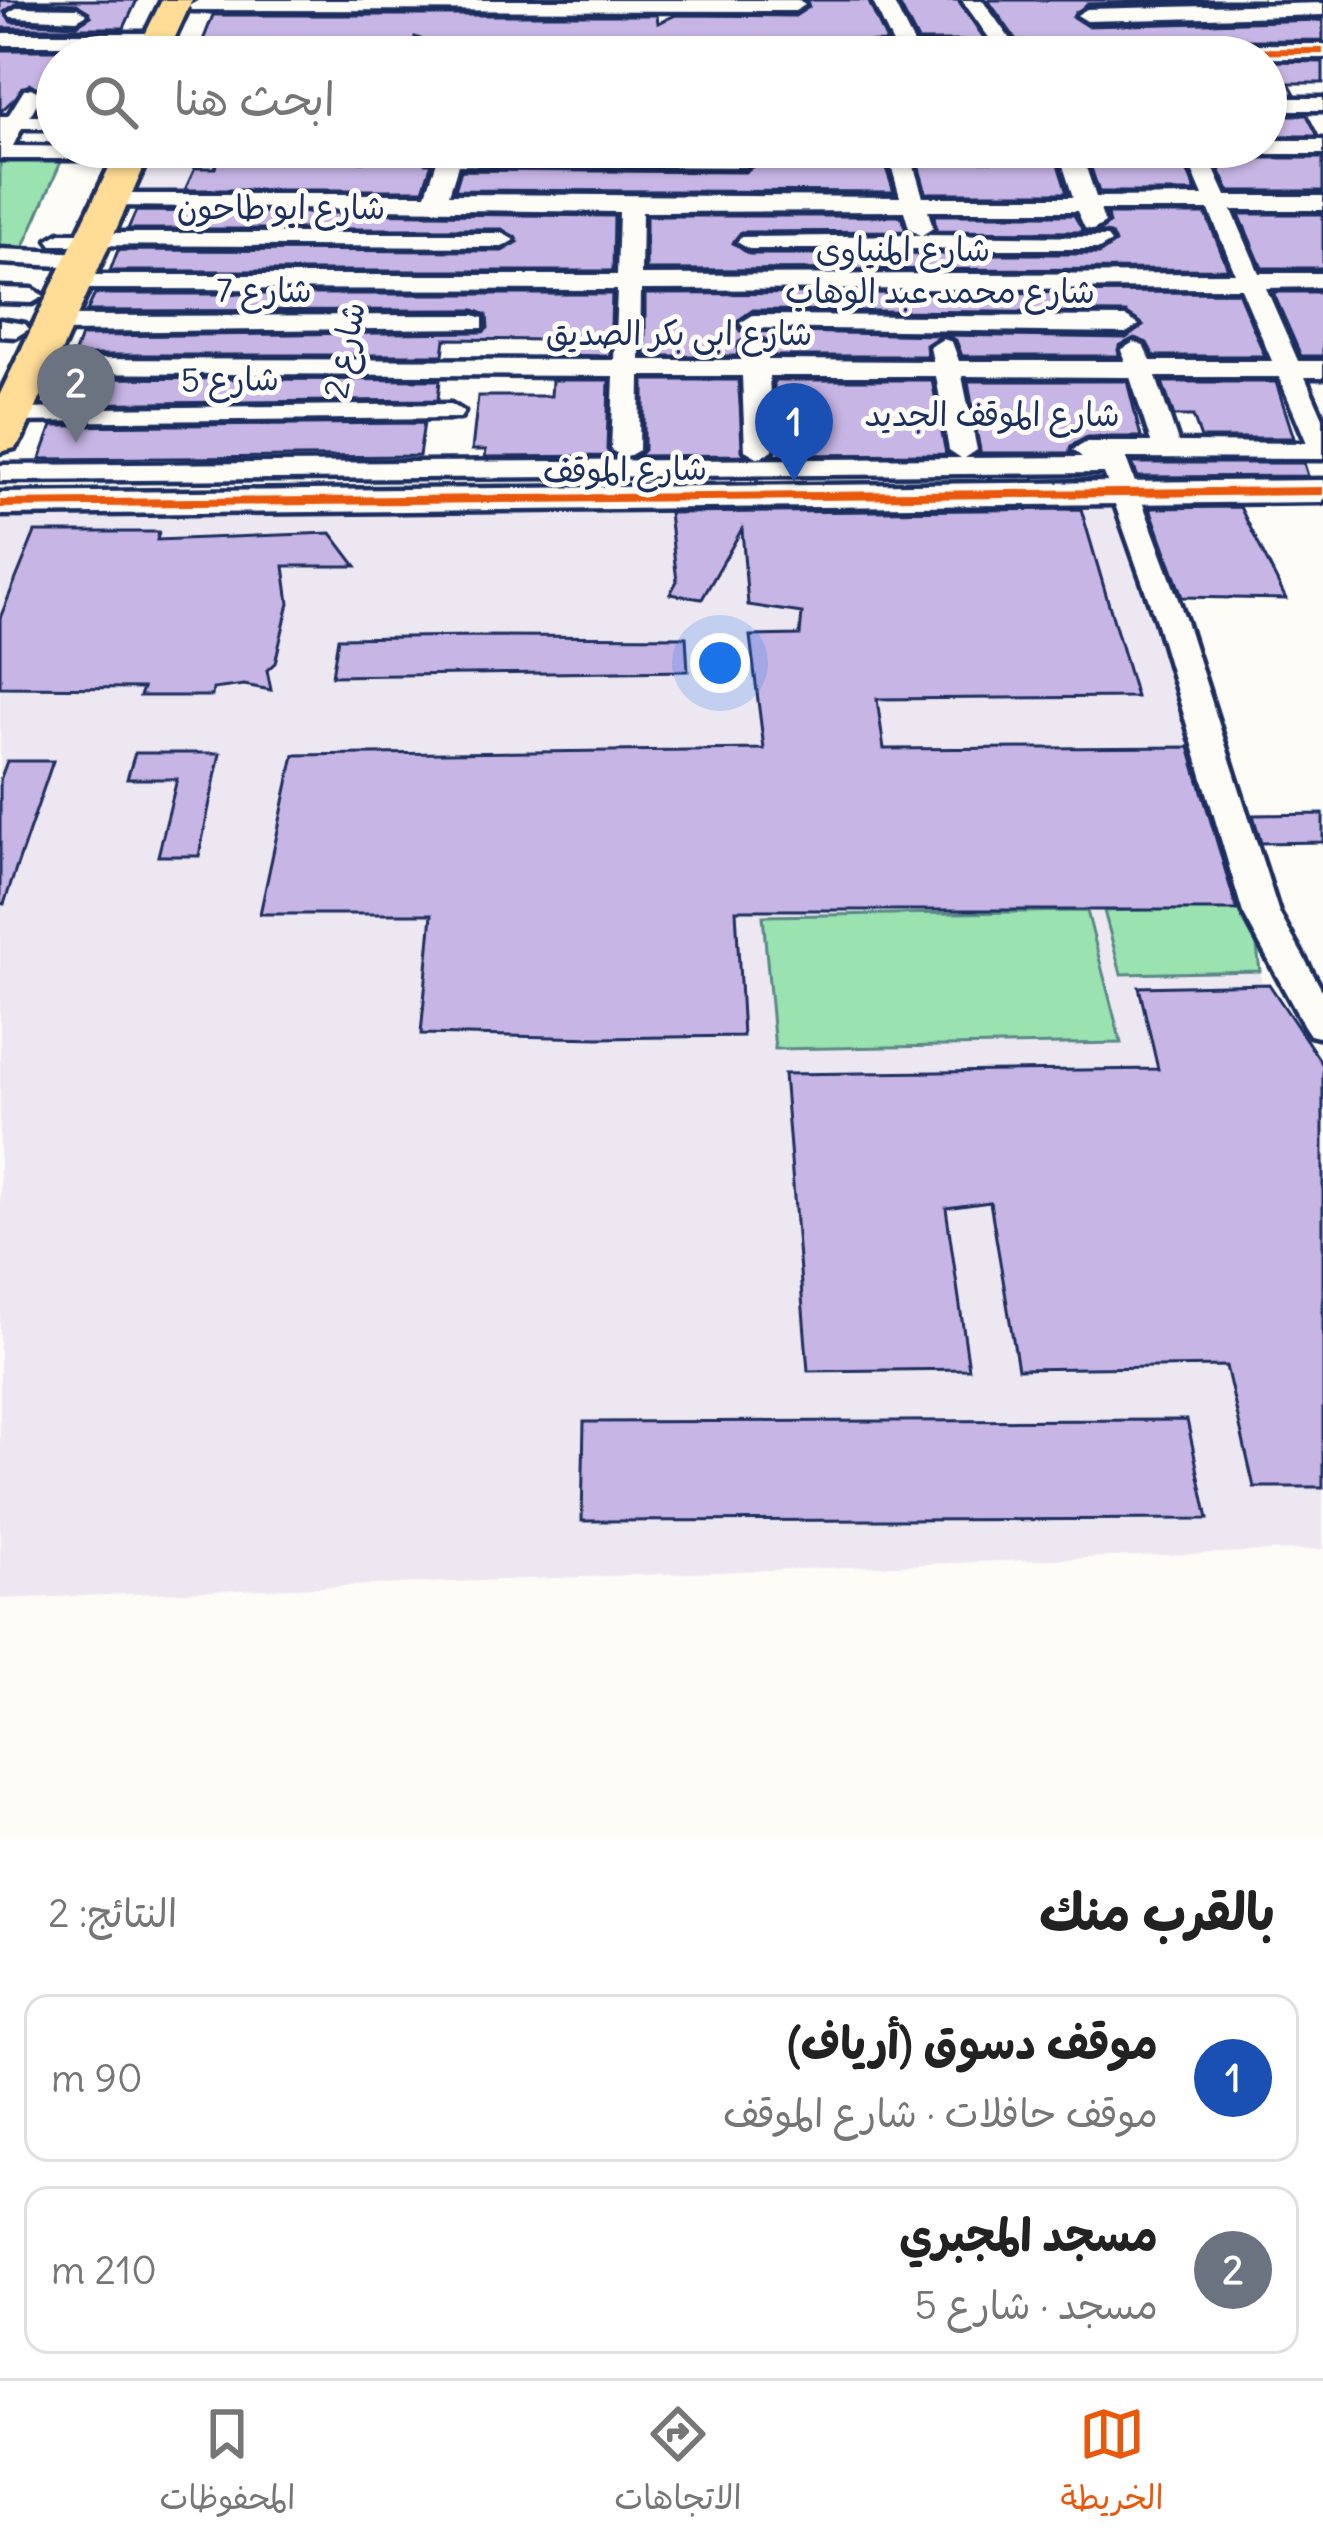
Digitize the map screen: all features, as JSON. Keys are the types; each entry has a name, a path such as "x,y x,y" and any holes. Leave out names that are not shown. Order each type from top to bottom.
{"main road":[{"path":"73,256 107,168"},
{"path":"5,428 19,328 112,199 113,168"}],"street":[{"path":"881,0 899,36"},
{"path":"972,0 998,36"},
{"path":"94,36 335,4 436,8 794,2 808,36"},
{"path":"747,3 759,36"},
{"path":"324,36 335,4"},
{"path":"678,4 680,36"},
{"path":"546,36 552,6"},
{"path":"1210,6 1238,36"},
{"path":"1,39 22,7 91,9"},
{"path":"429,36 436,8"},
{"path":"1082,8 1323,9"},
{"path":"1082,8 1102,36"},
{"path":"70,36 91,9"},
{"path":"173,27 221,36"},
{"path":"1,39 36,39"},
{"path":"1287,54 1323,51"},
{"path":"1287,60 1323,63"},
{"path":"0,94 36,94"},
{"path":"31,94 8,122 0,151 36,150"},
{"path":"1287,105 1321,107"},
{"path":"1287,147 1323,147"},
{"path":"435,201 443,168"},
{"path":"447,442 484,281 502,240 513,168"},
{"path":"746,168 759,450"},
{"path":"904,168 917,206 963,450"},
{"path":"1075,168 1167,450"},
{"path":"1202,168 1323,450"},
{"path":"112,199 917,206 1323,203"},
{"path":"219,281 241,200"},
{"path":"625,450 631,205"},
{"name":"شارع ابو طاحون","path":"73,256 230,240 502,240"},
{"path":"275,460 310,323 342,240"},
{"name":"شارع 2","path":"354,472 399,240"},
{"path":"749,242 1099,242"},
{"path":"0,256 73,256"},
{"name":"شارع المنياوى","path":"73,256 156,282 1323,280"},
{"path":"192,473 248,281"},
{"path":"115,416 156,282"},
{"name":"شارع 7","path":"19,328 474,322"},
{"name":"شارع محمد عبد الوهاب","path":"753,323 1126,325"},
{"name":"شارع ابى بكر الصديق","path":"19,328 130,367 1323,369"},
{"name":"شارع 5","path":"5,428 115,416 366,413 447,442"},
{"name":"شارع الموقف الجديد","path":"447,442 625,450 963,450 1116,470 1167,450 1323,450"},
{"name":"شارع الموقف","path":"0,473 354,472 447,442 1116,470 1323,491"},
{"path":"1116,470 1171,621 1261,913 1317,1008"},
{"name":"شارع الموقف","path":"0,504 1116,470"}],"shaded area":[{"path":"145,168 437,168 430,200 132,198"},
{"path":"1127,508 1252,906 1263,992 1323,1221 1323,1549 0,1599 0,515"}],"green space":[{"path":"0,155 36,155 36,168 58,168 22,251 0,250"},
{"path":"1252,906 1260,971 1121,974 1104,911"},
{"path":"1087,911 1121,1043 775,1049 763,916"}],"building":[{"path":"0,0 137,0 124,28 0,28","holes":["18,2 77,4 91,16 77,25 11,22 4,12"]},
{"path":"806,0 868,0 884,36 205,36 213,15 657,15 658,23 676,15 795,16 809,7"},
{"path":"897,0 958,0 983,36 915,36"},
{"path":"988,0 1264,0 1087,4 1073,17 1087,26 1323,20 1323,40 1013,36"},
{"path":"0,50 36,50 36,87 30,84 0,112"},
{"path":"1287,61 1323,62 1323,83 1289,83 1295,94 1287,94"},
{"path":"1287,115 1307,115 1318,136 1287,136"},
{"path":"1287,158 1323,158 1323,191 1229,191 1219,168 1287,168"},
{"path":"195,168 430,168 423,190 185,190"},
{"path":"750,168 886,168 894,192 455,190 461,170 745,172"},
{"path":"919,168 1059,168 1067,193 926,193"},
{"path":"1091,168 1186,168 1196,192 1099,192"},
{"path":"136,211 614,216 613,271 110,271 118,250 502,251 518,242 502,229 128,229"},
{"path":"1107,214 1206,214 1228,269 646,270 646,216 901,216 906,231 741,232 733,243 749,254 1099,254 1115,243 1111,234 1098,232 1109,224"},
{"path":"1239,214 1323,214 1323,268 1262,268"},
{"path":"934,215 1074,215 1084,232 936,231"},
{"path":"1238,292 1265,356 1154,356 1147,343 1135,338 1119,346 1119,356 962,356 956,340 946,335 1126,338 1143,326 1126,313 753,310 736,322 740,331 941,335 926,345 927,356 772,356 769,342 756,334 739,342 737,356 645,356 645,294"},
{"path":"1273,292 1323,292 1323,356 1301,356"},
{"path":"95,294 612,294 610,356 553,355 554,340 445,339 443,355 74,355 81,336 483,332 488,328 487,315 474,310 87,311"},
{"path":"61,378 440,380 438,400 50,404"},
{"path":"552,380 609,380 607,450 613,456 485,457 486,450 472,450 478,396 551,396"},
{"path":"644,380 738,380 745,455 638,456 644,450"},
{"path":"774,380 932,380 946,454 774,455"},
{"path":"968,381 1127,381 1141,437 1087,437 1071,446 1070,453 980,453"},
{"path":"1162,382 1276,382 1294,438 1201,438 1193,416 1174,416"},
{"path":"424,423 419,456 40,459 52,426"},
{"path":"1132,463 1304,463 1308,476 1138,477"},
{"path":"1240,507 1286,599 1182,597 1150,508"},
{"path":"1081,509 1136,697 877,699 884,749 1189,747 1237,910 736,910 743,1036 599,1038 421,1034 432,914 260,914 294,755 764,749 750,636 800,635 802,613 748,605 742,529 702,599 670,594 677,581 669,513"},
{"path":"35,532 159,532 157,540 331,533 356,566 284,566 289,603 275,663 267,670 271,690 244,685 213,689 212,696 140,696 143,688 0,687 0,618"},
{"path":"686,637 688,671 332,676 338,638"},
{"path":"135,753 220,753 199,856 158,856 177,779 127,779"},
{"path":"7,761 53,761 4,904 0,903 0,780"},
{"path":"1323,814 1323,842 1261,843 1253,815"},
{"path":"1269,984 1323,1065 1323,1487 1254,1487 1226,1366 1018,1369 990,1202 946,1208 969,1369 808,1371 784,1074 1158,1069 1139,987"},
{"path":"1187,1420 1208,1519 582,1521 584,1422"}],"cycle path":[{"path":"1287,51 1323,51"},
{"path":"0,504 1323,491"}],"place":[{"name":"مسجد المجبري","path":"76,443"},
{"name":"موقف دسوق (أرياف)","path":"794,482"}]}
